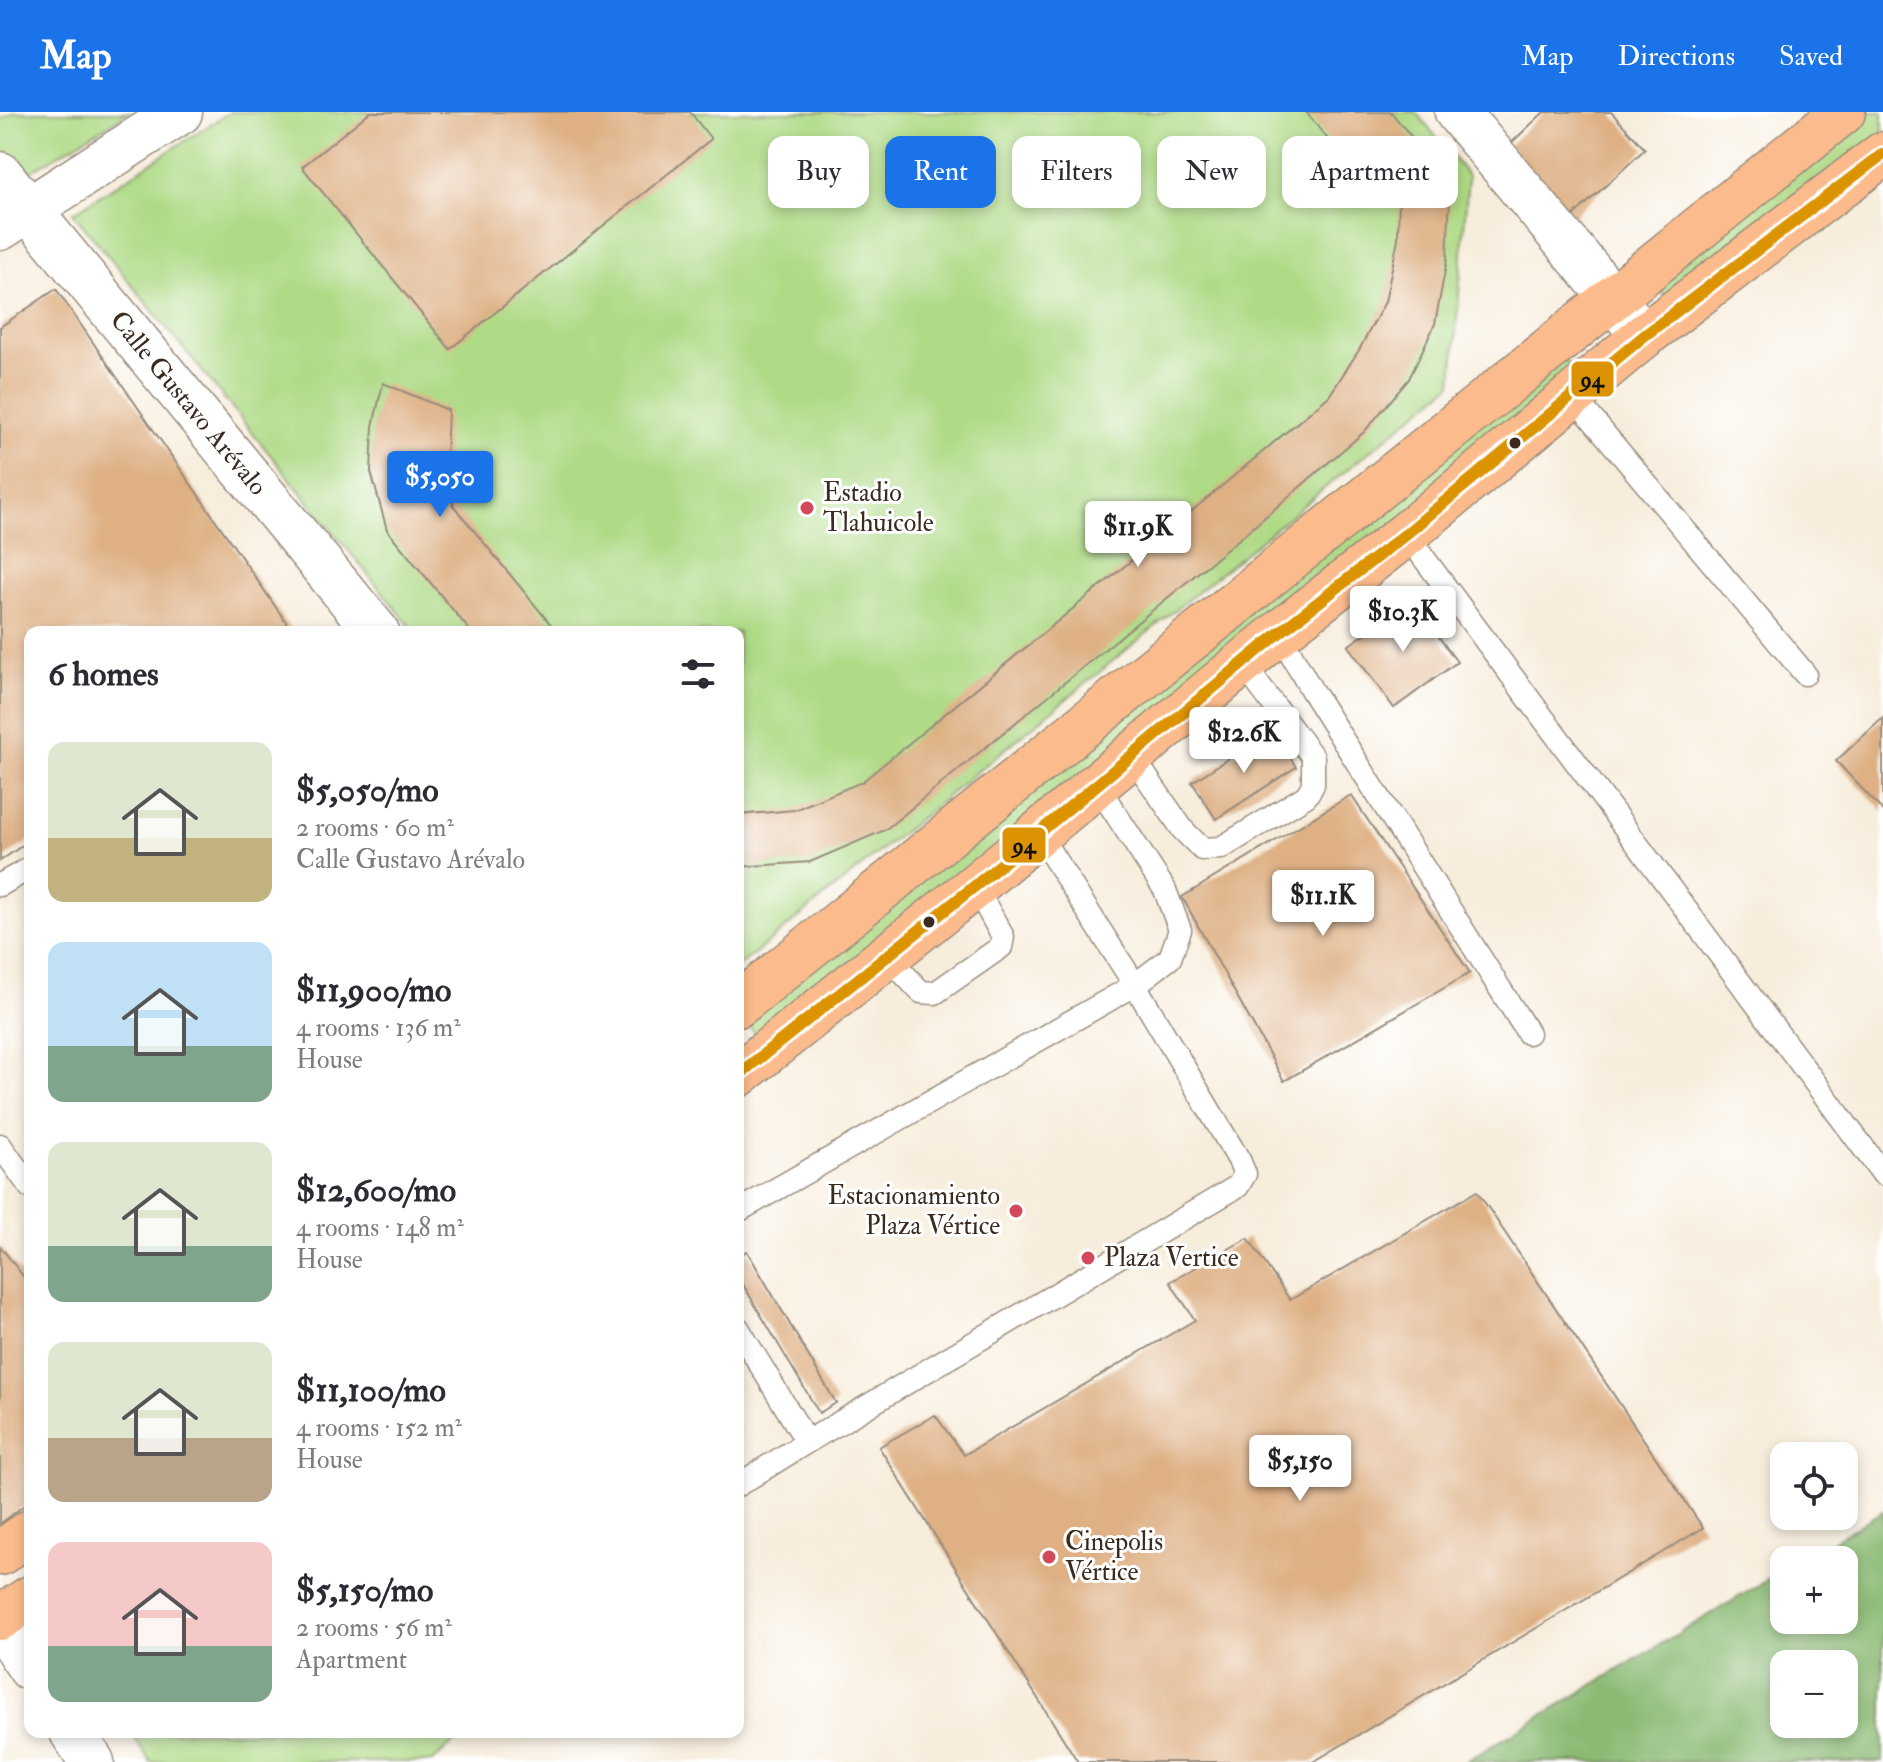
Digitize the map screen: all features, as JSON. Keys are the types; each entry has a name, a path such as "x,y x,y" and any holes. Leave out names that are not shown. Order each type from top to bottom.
{"main road":[{"path":"744,1000 1843,112"},
{"path":"744,1067 975,886 1242,663 1406,534 1644,336 1883,154"},
{"path":"0,1553 24,1536"},
{"path":"0,1621 24,1603"}],"street":[{"path":"14,219 180,112"},
{"path":"1457,112 1644,336"},
{"name":"Calle Gustavo Arévalo","path":"0,174 14,219 372,626"},
{"path":"0,1621 24,1659"},
{"path":"76,1738 92,1762"}],"lane":[{"path":"1572,395 1805,674"},
{"path":"1406,534 1883,1174"},
{"path":"1279,633 1312,691 1528,1033"},
{"path":"1132,756 1183,830 1202,849 1221,848 1306,796 1313,785 1313,757 1242,663"},
{"path":"744,1208 1135,985 1170,958 1180,930 1165,890 1097,785"},
{"path":"744,1481 1238,1186 1245,1174 1135,985 1038,833"},
{"path":"0,885 24,871"},
{"path":"886,955 921,992 935,993 1001,947 1003,937 975,886"},
{"path":"0,1145 24,1179"},
{"path":"744,1338 807,1442"}],"green space":[{"path":"14,112 129,112 0,190 0,120"},
{"name":"Estadio Tlahuicole","path":"230,112 1416,112 1436,136 1282,136 1282,208 1458,208 1458,164 1468,176 1452,384 744,962 744,626 410,626 73,213"},
{"path":"1855,112 1883,112 1883,137 1673,305 1651,282"},
{"path":"1558,354 1579,374 760,1039 744,1021 744,1009"},
{"path":"1883,1511 1883,1762 1465,1762 1770,1578 1770,1634 1858,1634 1858,1546 1824,1546 1851,1530 1858,1530 1858,1526"},
{"path":"134,1738 459,1738 432,1762 151,1762"}],"building":[{"path":"370,112 690,112 711,139 450,349 302,167"},
{"path":"1306,112 1391,112 1411,136 1325,136"},
{"path":"1544,112 1611,112 1645,149 1573,216 1508,146"},
{"path":"1399,208 1449,208 1447,260 1435,324 1409,379 1364,432 1244,535 885,830 810,862 744,867 744,814 794,810 862,782 1329,396 1385,302 1398,239"},
{"path":"56,289 289,626 24,626 24,844 0,861 0,327"},
{"path":"383,383 448,410 446,456 453,505 552,626 466,626 387,530 371,472 373,426"},
{"path":"1412,600 1457,662 1394,708 1348,646"},
{"path":"1883,718 1883,811 1836,761"},
{"path":"1273,730 1296,767 1216,819 1192,782"},
{"path":"1351,795 1470,973 1284,1081 1182,897"},
{"path":"1477,1191 1703,1528 1313,1762 1078,1762 879,1447 935,1415 964,1455 1195,1320 1170,1282 1248,1238 1290,1300"},
{"path":"0,1246 24,1277 24,1506 0,1524"},
{"path":"747,1251 836,1403 819,1413 744,1286 744,1253"}],"transit line":[{"name":"94","path":"744,1070 975,886 1644,336 1883,154"}],"place":[{"name":"Estadio Tlahuicole","path":"807,508"},
{"name":"Estacionamiento Plaza Vértice","path":"1016,1211"},
{"name":"Plaza Vertice","path":"1088,1258"},
{"name":"Cinepolis Vértice","path":"1049,1557"}]}
